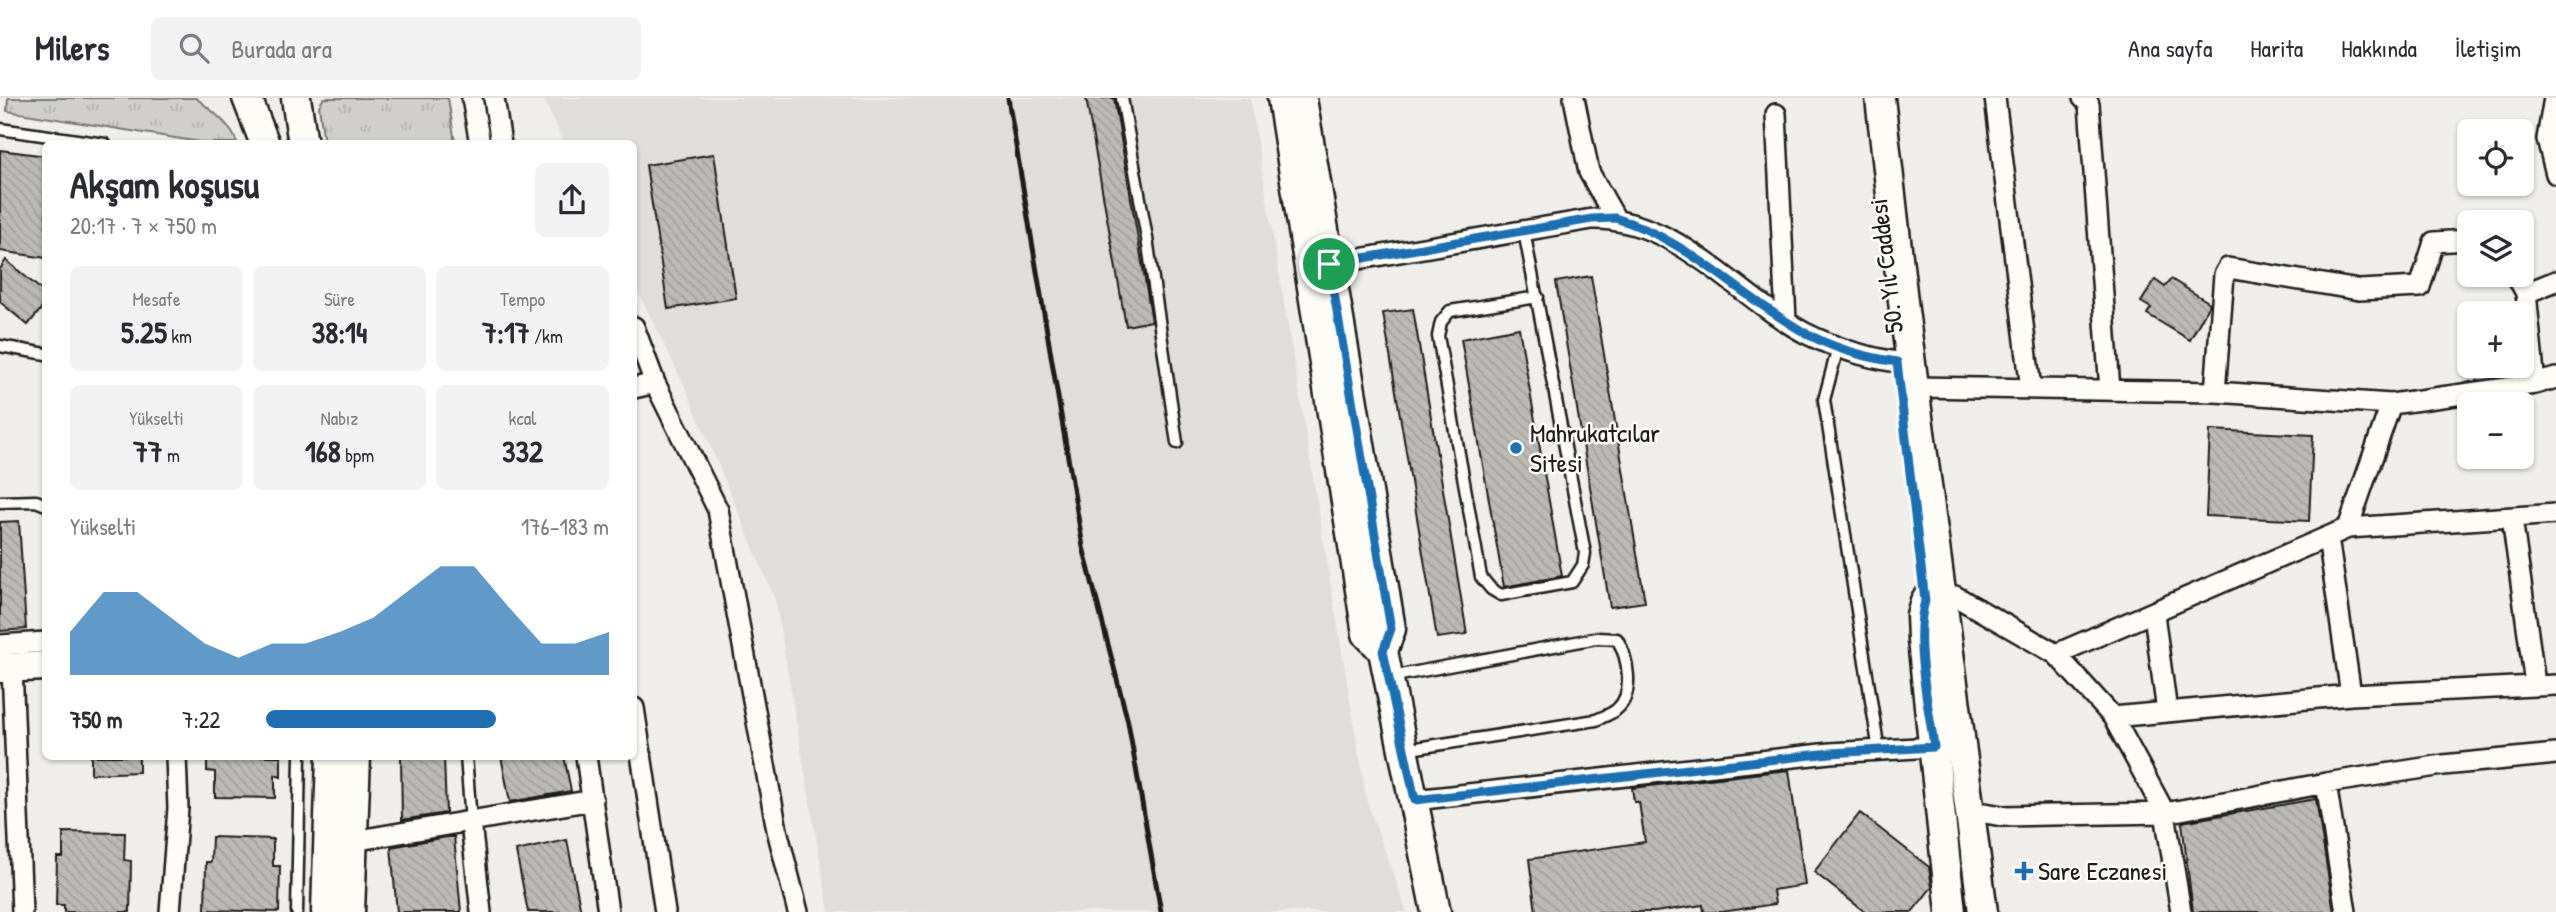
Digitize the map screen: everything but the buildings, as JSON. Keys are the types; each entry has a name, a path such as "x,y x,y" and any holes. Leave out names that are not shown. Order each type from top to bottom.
{"main road":[{"path":"247,98 263,140"},
{"path":"296,98 302,140"},
{"path":"1282,98 1367,634 1386,664"},
{"path":"1301,98 1391,629 1386,664 1436,912"},
{"name":"50. Yıl Caddesi","path":"1866,98 1925,601 1968,912"},
{"name":"50. Yıl Caddesi","path":"1880,98 1914,387 1983,912"},
{"name":"50. Yıl Caddesi","path":"1937,559 1955,596 2000,912"},
{"name":"50. Yıl Caddesi","path":"1925,601 1921,615 1922,639 1951,912"},
{"path":"4,660 42,665"},
{"path":"326,912 331,760"},
{"path":"351,912 356,760"}],"street":[{"path":"472,98 480,140"},
{"path":"494,98 500,140"},
{"path":"1574,98 1589,172 1615,218"},
{"path":"1995,98 2031,389"},
{"path":"2082,98 2089,104 2110,390"},
{"path":"2554,98 2547,139 2556,174"},
{"path":"1776,114 1786,320"},
{"path":"1329,264 1592,219 1615,218 1668,238 1804,332 1863,357 1897,362"},
{"path":"2215,392 2224,275 2228,268 2359,290 2420,287 2434,242 2457,241"},
{"path":"2526,293 2556,281"},
{"path":"2523,287 2526,293 2535,384"},
{"path":"637,335 655,383 718,510 777,830 798,912"},
{"path":"1914,387 2215,392 2391,404 2535,384 2556,378"},
{"path":"637,387 655,383"},
{"path":"2348,528 2391,404"},
{"path":"2056,654 2154,614 2348,528 2556,514"},
{"path":"2512,519 2535,684"},
{"path":"2328,537 2351,695"},
{"path":"1955,596 2056,654 2113,717 2165,813 2181,912"},
{"path":"2154,614 2167,712"},
{"path":"22,912 4,660 42,644"},
{"path":"2113,717 2351,695 2556,685"},
{"path":"637,728 665,912"},
{"path":"1415,800 1934,747"},
{"path":"1985,813 2002,816 2165,813 2326,783 2443,765 2556,754"},
{"path":"170,912 178,808 176,760"},
{"path":"587,760 608,912"},
{"path":"2326,783 2346,912"},
{"path":"353,841 471,823 593,800"},
{"path":"471,823 481,912"}],"lane":[{"path":"1122,98 1147,238 1177,443"},
{"path":"0,130 75,140"},
{"path":"1524,231 1538,297 1586,553 1583,565 1572,582 1501,595 1491,590 1481,577 1438,336 1441,322 1450,311 1538,297"},
{"path":"0,346 42,353"},
{"path":"1838,347 1824,400 1879,751"},
{"path":"0,502 36,501 42,503"},
{"path":"1386,664 1597,638 1617,639 1625,653 1627,691 1618,709 1596,720 1404,750"},
{"path":"297,912 300,760"},
{"path":"466,760 471,823"}],"shaded area":[{"path":"543,98 1250,98 1367,802 1407,912 829,912 775,599 686,389 637,290 637,140 563,140"}],"green space":[{"path":"8,98 196,98 226,124 236,140 187,140 7,111"},
{"path":"324,98 448,98 455,140 324,140 319,106"}],"railway":[{"path":"1008,98 1083,547 1128,722 1161,912"}],"place":[{"name":"Mahrukatcılar Sitesi","path":"1516,448"},
{"name":"Sare Eczanesi","path":"2024,871"}],"route":[{"path":"1615,218 1668,238 1804,332 1863,357 1897,362 1925,601 1921,615 1922,639 1934,747 1830,753 1415,800 1383,651 1391,629 1329,264 1592,219 1615,218"}]}
